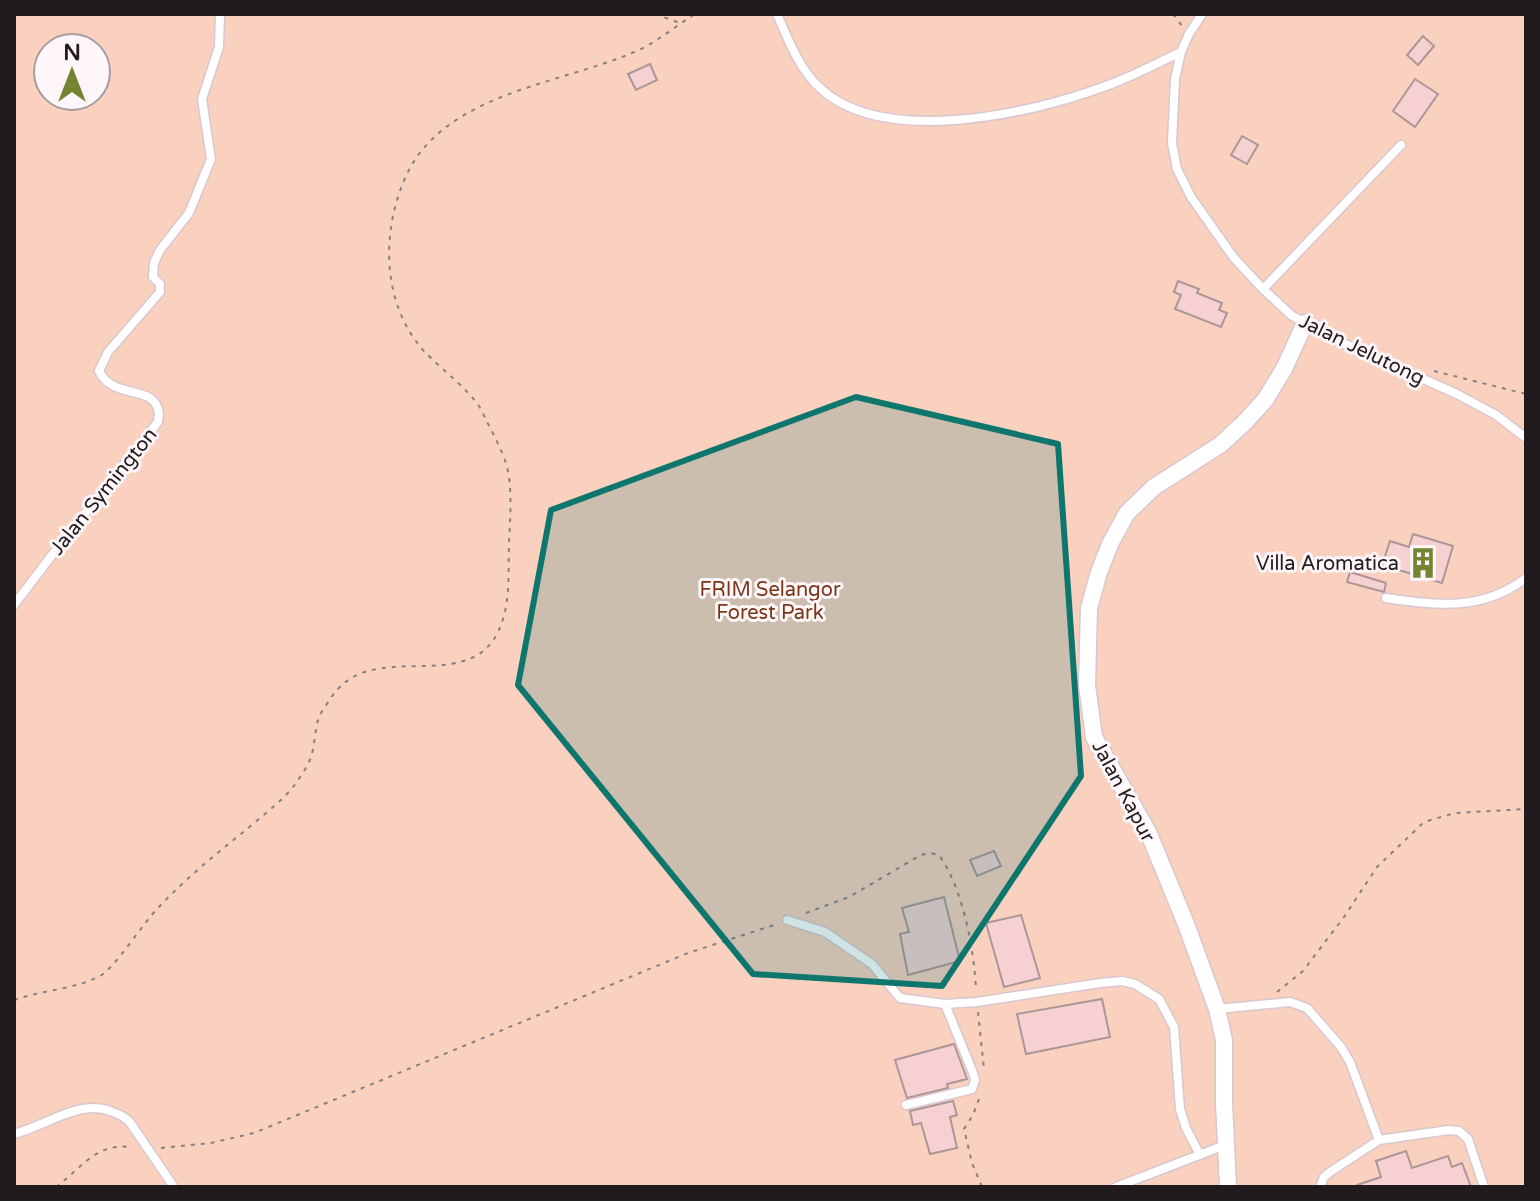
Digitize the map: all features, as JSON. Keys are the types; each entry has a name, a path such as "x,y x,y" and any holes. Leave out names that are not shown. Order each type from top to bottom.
{"street":[{"name":"Jalan Kapur","path":"1228,1187 1224,1040 1217,1009 1149,834 1094,737 1087,685 1089,608 1111,542 1127,513 1154,487 1220,445 1244,423 1265,400 1284,369 1305,323"}],"lane":[{"name":"Jalan Symington","path":"14,605 158,422 158,408 152,400 134,391 113,388 104,381 99,371 108,352 160,292 160,284 153,277 154,263 160,250 189,213 211,159 202,99 219,47 220,14"},
{"path":"777,14 797,57 820,89 858,111 897,119 971,119 1051,104 1104,87 1181,52"},
{"name":"Jalan Jelutong","path":"1202,14 1181,52 1175,79 1172,143 1177,169 1191,197 1234,258 1291,315 1327,336 1457,394 1496,415 1526,438"},
{"path":"1263,289 1401,145"},
{"path":"1386,598 1430,604 1483,601 1514,588 1526,578"},
{"path":"787,920 825,932 872,964 900,998 945,1004 977,1002 1122,981 1148,990 1159,999 1174,1027 1180,1109 1200,1155"},
{"path":"1217,1009 1290,1002 1307,1008 1350,1062 1379,1140"},
{"path":"906,1105 972,1089 974,1084 973,1073 945,1004"},
{"path":"14,1134 73,1111 106,1108 129,1121 174,1187"},
{"path":"1320,1187 1330,1172 1379,1140 1449,1130 1459,1131 1468,1139 1484,1187"},
{"path":"1116,1187 1225,1145"}],"path":[{"path":"655,14 681,23"},
{"path":"14,1000 72,987 104,974 155,911 190,876 293,787 310,761 319,717 336,689 362,672 391,666 447,666 476,657 496,636 507,608 510,501 507,465 477,403 421,347 400,313 391,284 389,244 396,204 408,171 426,147 450,124 504,96 633,53 695,14"},
{"path":"1173,14 1189,34"},
{"path":"1434,371 1526,394"},
{"path":"1257,1006 1303,971 1377,867 1424,822 1455,813 1526,809"},
{"path":"56,1187 89,1157 106,1149 211,1143 254,1133 688,953 750,934 849,897 921,855 930,853 939,855 954,879 961,902 975,971 984,1072"},
{"path":"980,1095 964,1129 972,1163 982,1187"}],"highlighted area":[{"path":"856,397 1058,444 1081,776 942,986 753,974 518,685 551,510"}],"green space":[{"name":"FRIM Selangor Forest Park","path":"14,14 1526,14 1526,1187 14,1187"}],"building":[{"path":"1423,36 1434,46 1418,65 1407,55"},
{"path":"650,64 657,80 636,90 628,74"},
{"path":"1415,79 1438,94 1415,127 1393,111"},
{"path":"1242,136 1258,145 1247,164 1231,155"},
{"path":"1178,281 1222,303 1219,310 1227,313 1221,327 1175,309 1181,295 1174,292"},
{"name":"Villa Aromatica","path":"1413,534 1453,546 1442,583 1382,565 1390,541 1409,547"},
{"path":"1350,572 1386,583 1384,592 1347,582"},
{"path":"994,851 1001,866 977,876 970,860"},
{"path":"944,897 960,961 908,975 900,934 909,932 902,908"},
{"path":"1021,915 1040,978 1004,987 986,923"},
{"path":"1102,999 1110,1037 1026,1054 1017,1014"},
{"path":"954,1044 967,1079 947,1084 948,1088 907,1098 895,1060"},
{"path":"953,1101 957,1115 950,1117 957,1148 930,1154 921,1123 913,1125 910,1111"},
{"path":"1406,1151 1412,1168 1448,1156 1452,1167 1462,1163 1471,1187 1357,1187 1381,1177 1376,1161"}],"place":[{"name":"Villa Aromatica","path":"1423,563"}]}
